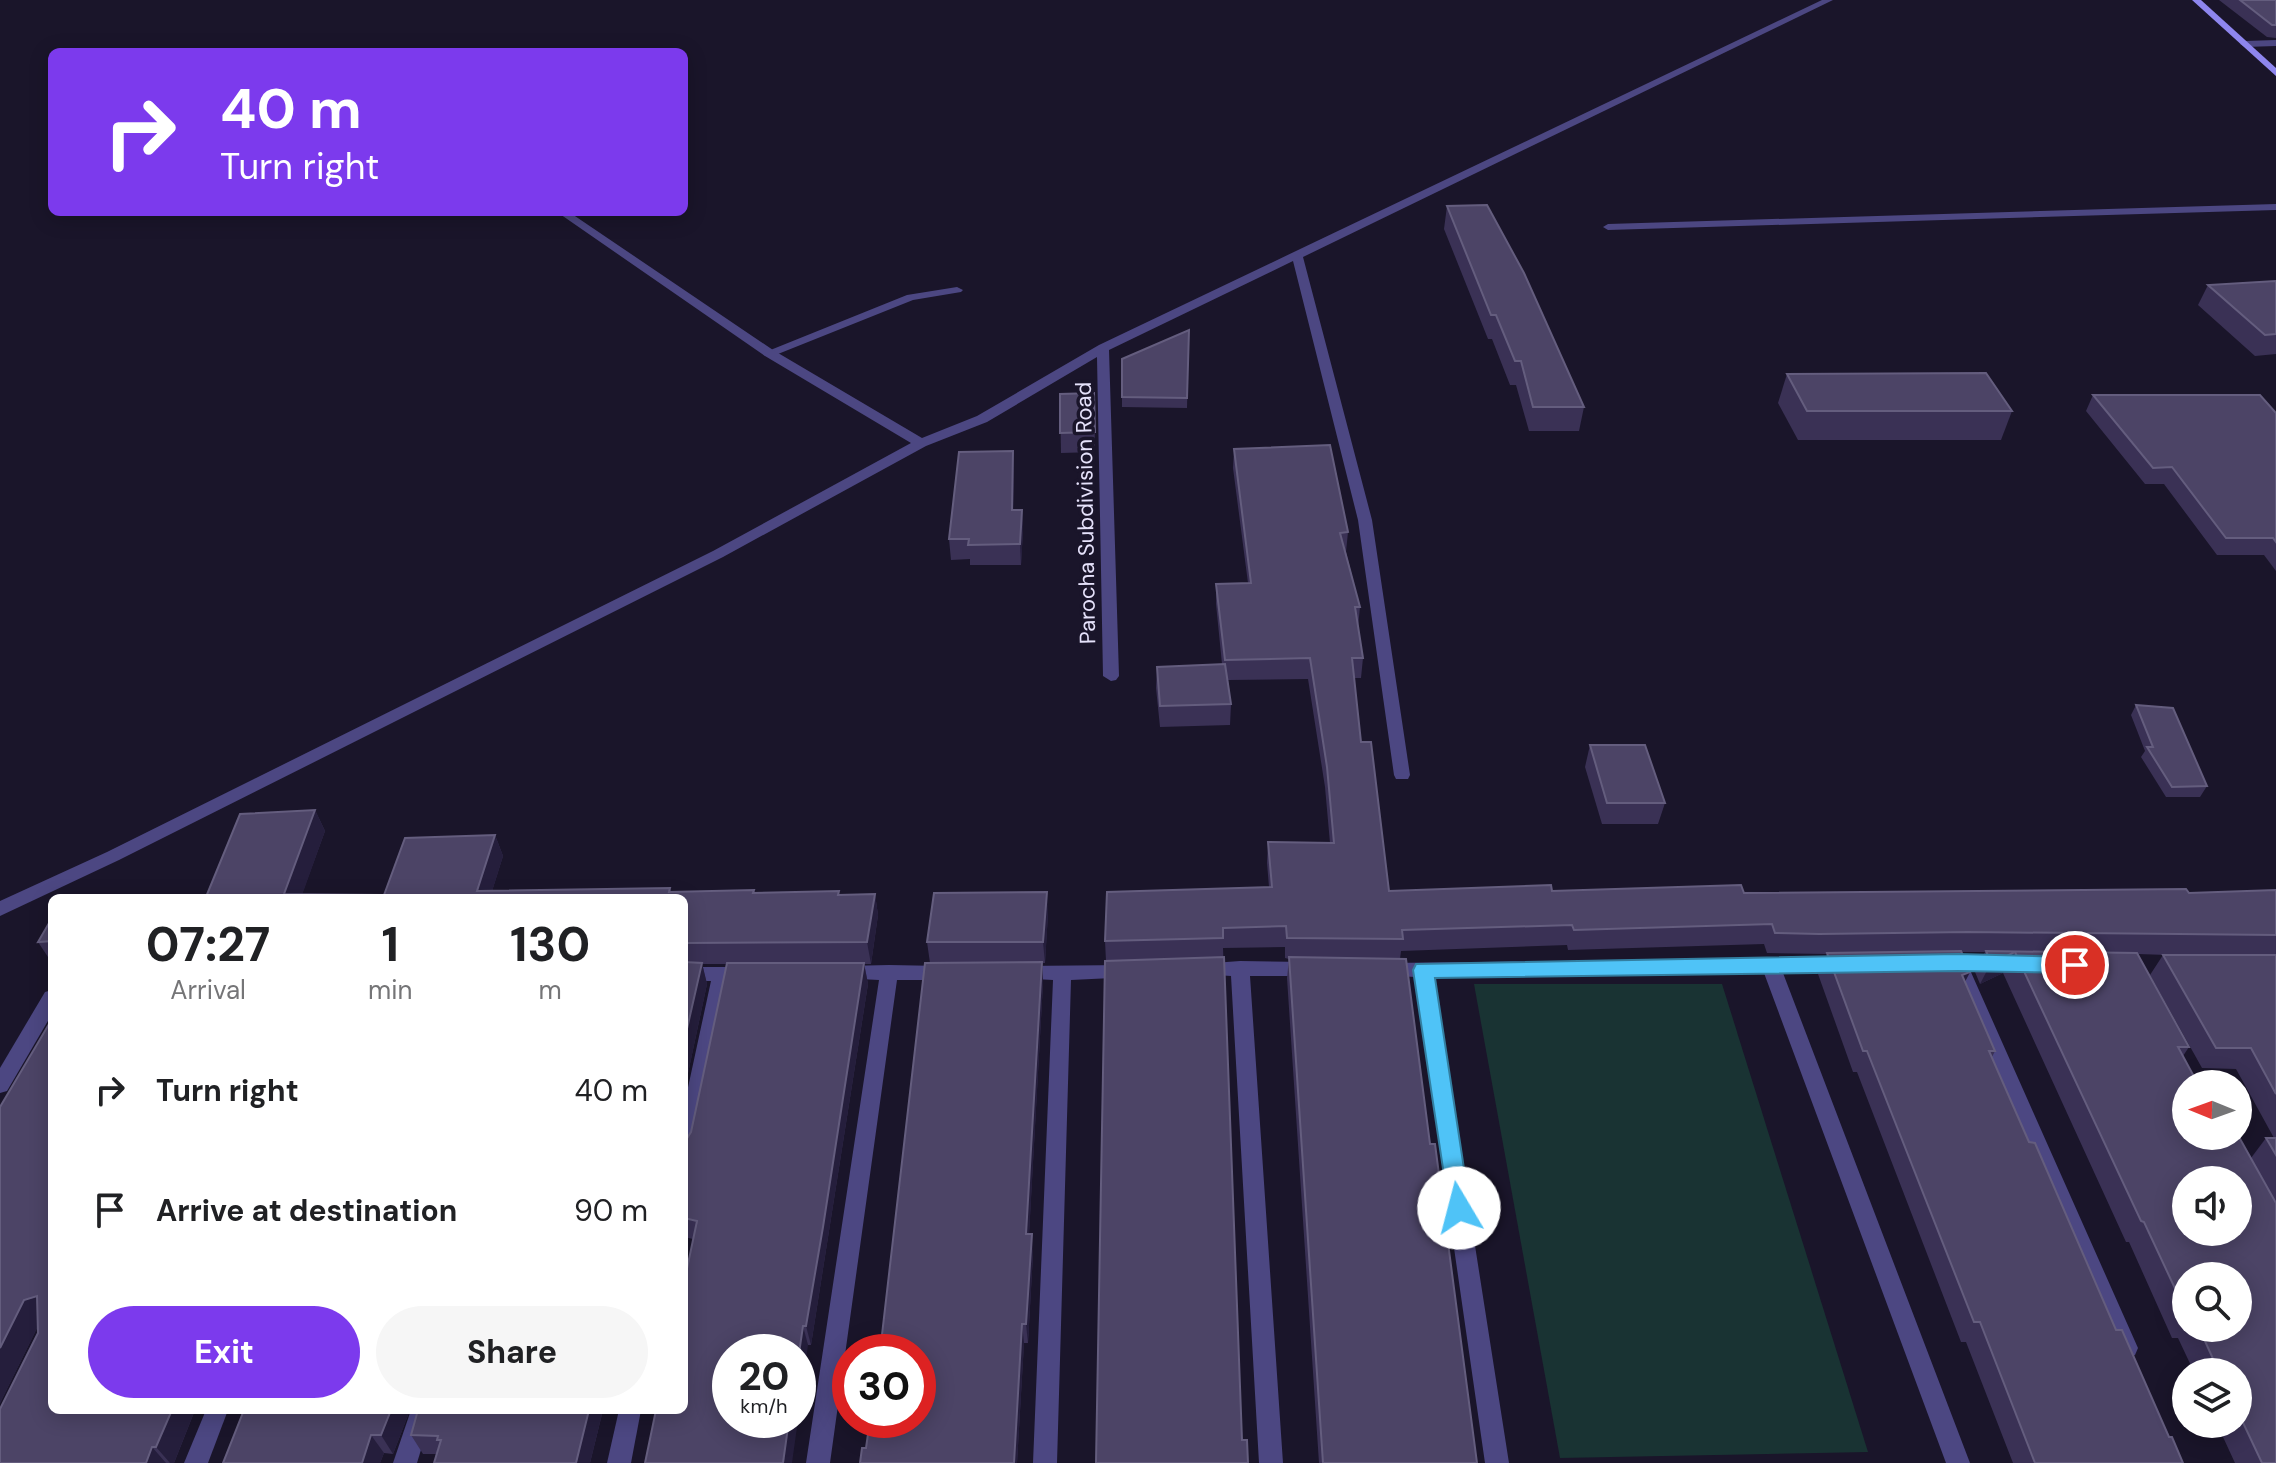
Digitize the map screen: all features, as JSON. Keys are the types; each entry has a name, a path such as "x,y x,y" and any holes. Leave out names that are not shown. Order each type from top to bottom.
{"street":[{"path":"0,909 113,856 718,554 921,443 982,419 1103,348 1829,0"},
{"path":"2196,0 2276,73"},
{"path":"2245,44 2276,43"},
{"path":"1608,227 2276,207"},
{"path":"568,216 769,353 921,443"},
{"path":"1297,256 1365,520 1402,775"},
{"path":"769,353 911,297 957,290"},
{"name":"Parocha Subdivision Road","path":"1103,348 1111,676"},
{"path":"1958,962 2134,1363"},
{"path":"1927,963 2022,964"},
{"path":"1362,970 1865,964"},
{"path":"1771,966 1958,1463"},
{"path":"1240,968 1271,1463"},
{"path":"1181,970 1332,969"},
{"path":"1423,970 1497,1463"},
{"path":"999,973 1151,971"},
{"path":"818,1463 889,972"},
{"path":"688,974 767,973"},
{"path":"828,973 968,973"},
{"path":"1045,1463 1062,973"},
{"path":"688,1133 722,974"},
{"path":"0,1085 48,1004"},
{"path":"196,1463 215,1414"},
{"path":"405,1463 421,1414"},
{"path":"619,1463 629,1414"}],"green space":[{"path":"1474,984 1722,984 1868,1452 1560,1458"}],"building":[{"path":"2240,0 2276,0 2276,25 2272,25"},
{"path":"1487,205 1524,273 1584,407 1533,407 1521,361 1515,361 1496,315 1491,315 1447,206"},
{"path":"2276,281 2276,334 2265,335 2208,285"},
{"path":"1189,330 1187,398 1122,397 1122,359"},
{"path":"1986,373 2012,411 1807,411 1787,374"},
{"path":"1094,393 1095,432 1060,433 1060,394"},
{"path":"2093,395 2260,395 2276,413 2276,542 2273,538 2226,538 2172,467 2153,468"},
{"path":"1330,445 1348,532 1340,533 1360,607 1355,607 1363,658 1352,658 1361,742 1371,742 1389,891 1551,885 1552,891 1741,885 1744,893 2186,889 2189,893 2276,890 2276,935 1819,934 1775,933 1772,924 1574,930 1572,925 1402,930 1403,939 1287,938 1286,926 1223,928 1223,938 1105,941 1107,892 1272,887 1268,842 1334,843 1327,767 1310,658 1225,660 1216,584 1251,583 1234,449"},
{"path":"1013,451 1012,510 1022,510 1020,544 968,545 969,539 949,539 959,452"},
{"path":"1225,664 1231,704 1160,706 1157,667"},
{"path":"2136,705 2173,708 2207,786 2172,787 2147,747 2153,747"},
{"path":"1590,745 1645,745 1665,803 1607,803"},
{"path":"315,810 284,894 207,894 240,814"},
{"path":"495,835 477,891 670,888 669,892 754,890 753,893 839,891 838,895 875,894 867,942 688,943 688,894 384,894 405,838"},
{"path":"1047,892 1043,942 927,942 934,893"},
{"path":"48,925 48,941 38,942"},
{"path":"1961,951 1970,972 1962,975 1995,1051 1989,1051 2029,1142 2035,1143 2116,1330 2122,1330 2183,1463 2035,1463 1980,1322 1974,1322 1867,1051 1863,1051 1827,953"},
{"path":"1986,951 2137,953 2189,1047 2178,1047 2190,1070 2172,1070 2172,1150 2246,1150 2276,1203 2276,1463 2262,1463 2250,1438 2252,1358 2213,1358 2205,1342 2252,1342 2252,1262 2172,1262 2172,1282 2015,952 1991,963"},
{"path":"2163,955 2276,955 2276,1094 2251,1048 2216,1048"},
{"path":"1224,957 1242,1440 1247,1440 1248,1463 1096,1463 1105,961"},
{"path":"1289,957 1406,959 1430,1144 1435,1144 1477,1463 1323,1463"},
{"path":"688,962 702,963 688,1024"},
{"path":"1042,962 1026,1234 1032,1234 1026,1324 1022,1324 1014,1463 860,1463 867,1438 936,1438 936,1334 882,1334 925,963"},
{"path":"727,963 864,963 806,1326 803,1326 802,1334 712,1334 712,1438 786,1438 783,1463 645,1463 655,1414 688,1414 688,1264 697,1221 688,1219 688,1137"},
{"path":"48,1026 48,1414 170,1414 146,1463 0,1463 0,1409 38,1333 37,1296 24,1300 0,1348 0,1107"},
{"path":"2266,1138 2276,1138 2276,1155"},
{"path":"242,1414 389,1414 381,1435 371,1435 362,1463 223,1463"},
{"path":"417,1414 588,1414 576,1463 434,1463 441,1440 437,1440 438,1436 411,1435"}],"route":[{"path":"1459,1208 1423,970 1958,962 2075,965"}]}
